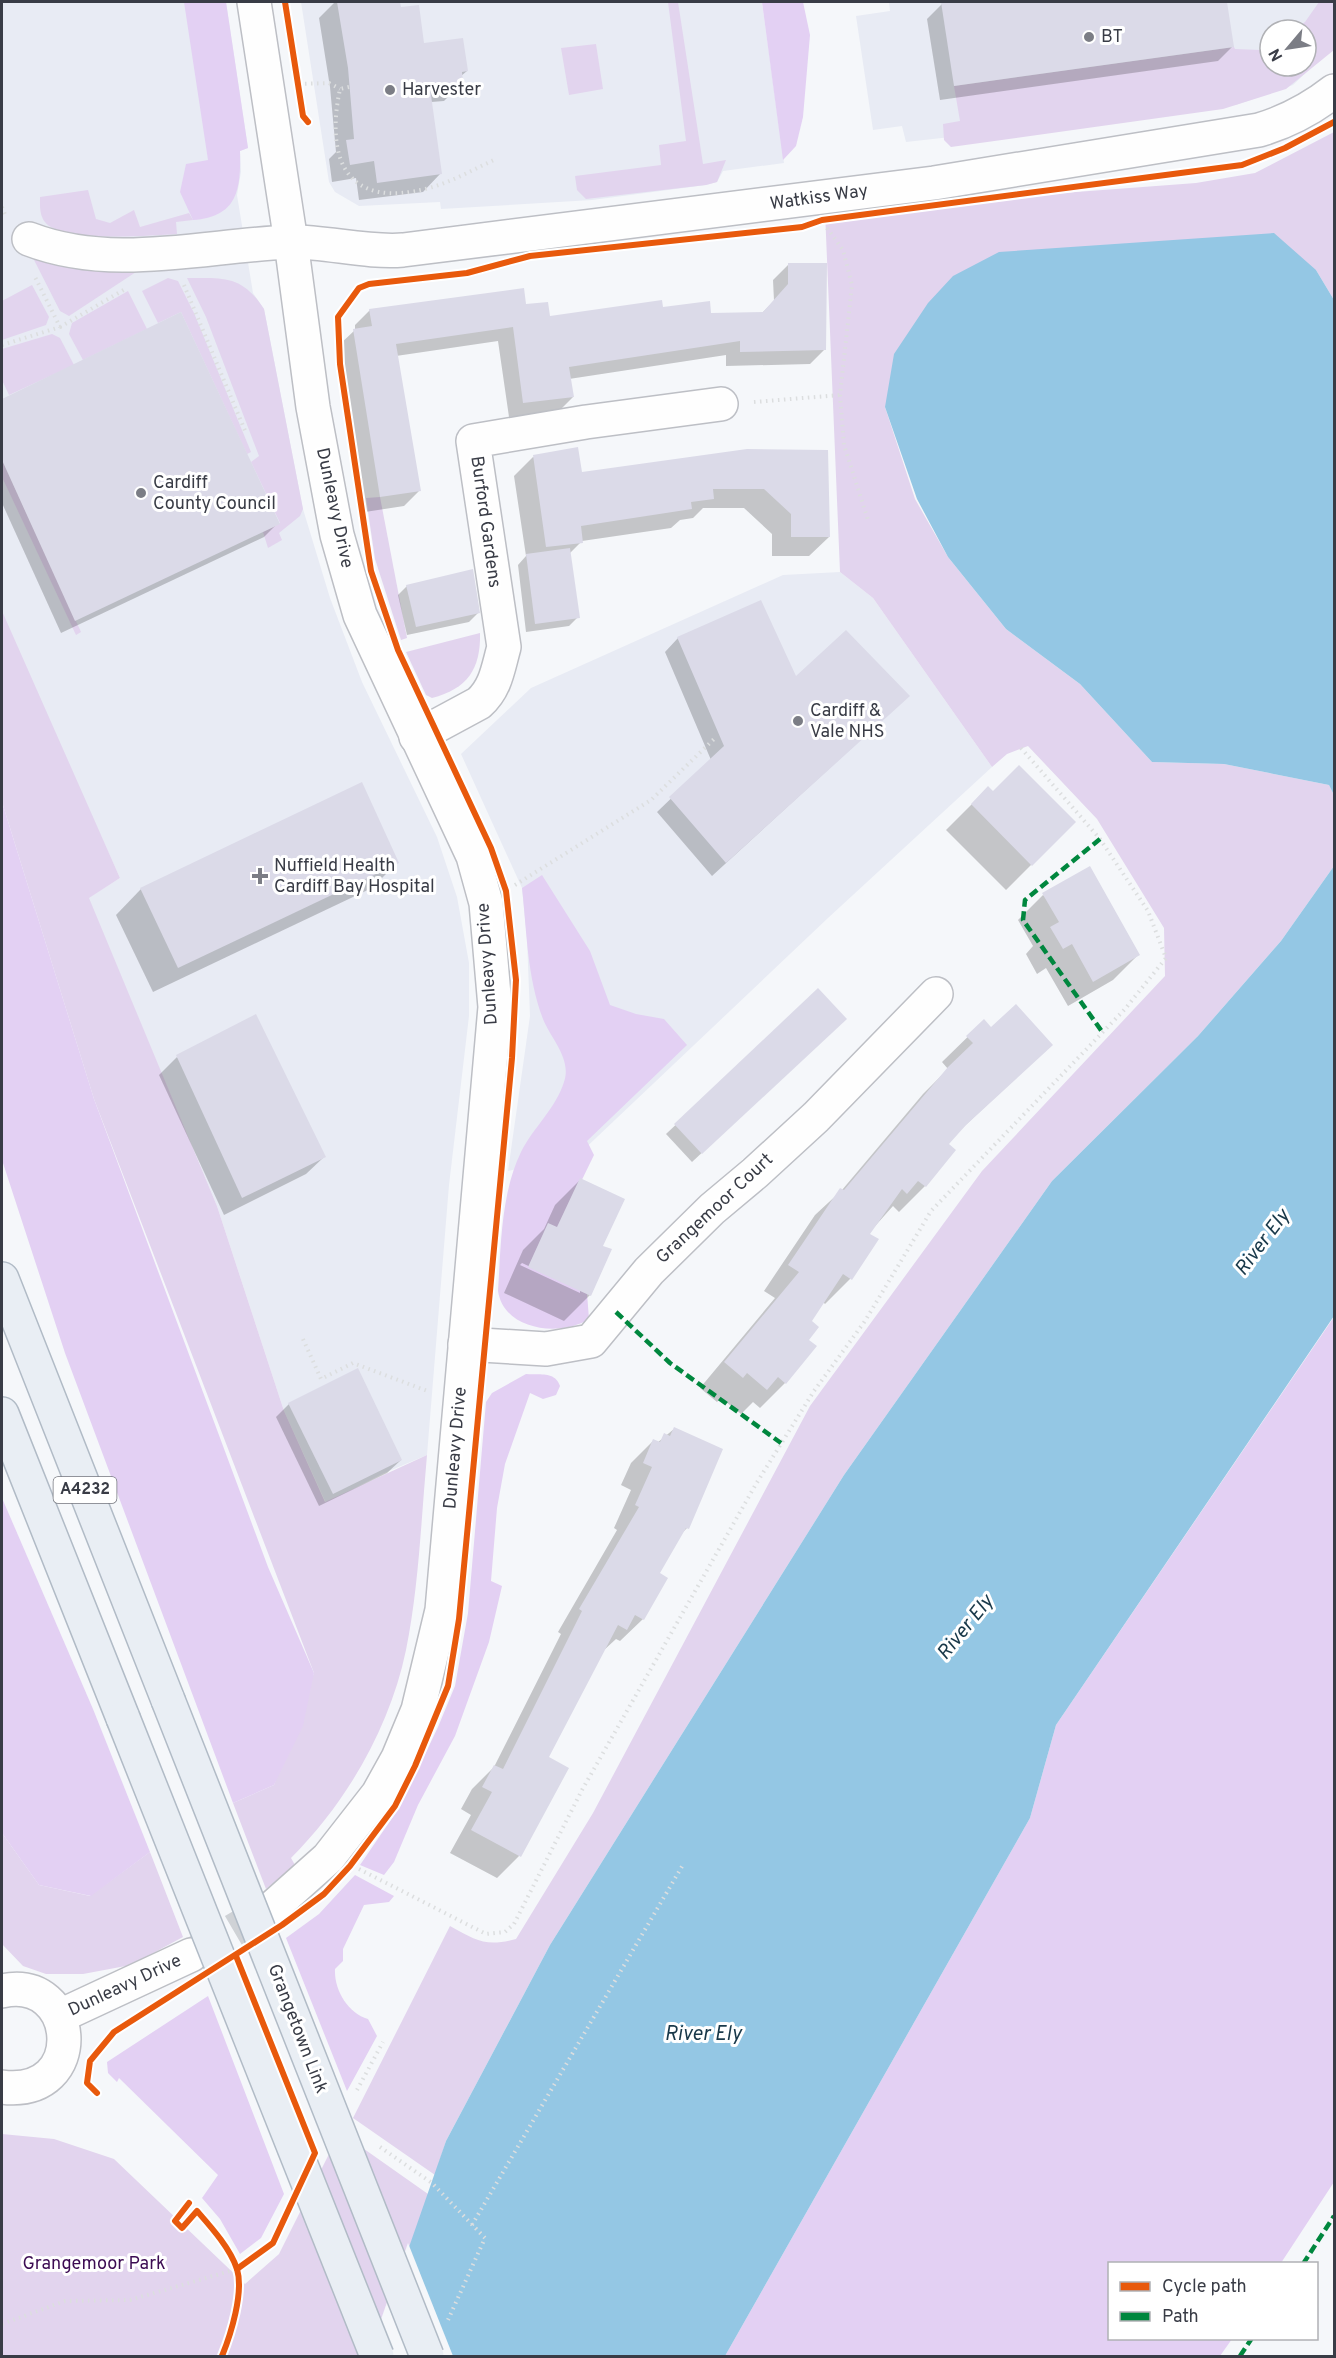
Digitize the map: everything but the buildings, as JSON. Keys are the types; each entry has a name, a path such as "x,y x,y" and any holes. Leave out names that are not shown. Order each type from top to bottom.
{"main road":[{"name":"Grangetown Link","path":"2,1279 427,2356"},
{"name":"A4232","path":"2,1413 377,2356"},
{"path":"2,1425 17,1454"}],"street":[{"name":"Dunleavy Drive","path":"254,2 291,242 313,408 337,535 360,615 473,856 486,903 495,1007 441,1610 418,1710 398,1758 378,1794 328,1858 273,1907"},
{"name":"Watkiss Way","path":"31,255 52,248 144,256 291,242 375,252 403,250 934,183 1259,130 1285,122 1310,110 1335,91"},
{"name":"Burford Gardens","path":"416,737 479,703 488,695 496,679 504,647 473,441 735,404"},
{"name":"Grangemoor Court","path":"465,1344 546,1349 591,1341 649,1271 700,1219 816,1117 936,994"},
{"name":"Dunleavy Drive","path":"60,2016 191,1955"},
{"name":"Dunleavy Drive","path":"2,1991 13,1988 32,1991 48,2001 60,2016 64,2031 64,2048 59,2063 50,2076 35,2085 18,2089 2,2087"}],"path":[{"path":"296,72 300,95"},
{"path":"298,84 329,83 340,89 349,87"},
{"path":"340,89 333,128 336,148 342,166 356,181 372,190 397,194 428,189 496,159"},
{"path":"822,220 843,250 852,285 840,395 844,445 868,520"},
{"path":"31,255 60,327"},
{"path":"183,284 246,434"},
{"path":"2,345 60,327 130,286"},
{"path":"735,404 840,395"},
{"path":"486,903 651,800 714,739"},
{"path":"350,1866 486,1934 504,1932 514,1924 582,1790 756,1484 814,1391 865,1321 931,1211 1125,1009 1166,958 1148,911 1100,839 1021,748"},
{"path":"303,1339 321,1379 352,1363 439,1395"},
{"path":"472,2225 684,1863"},
{"path":"377,2145 432,2183 485,2238 446,2324"},
{"path":"189,2203 175,2221 182,2228 197,2211 216,2234 237,2269 237,2301 222,2356"},
{"path":"2,2324 65,2301 130,2300 237,2269"}],"shaded area":[{"path":"2,2 226,2 248,148 240,151 241,172 237,195 253,293 264,309 303,509 330,598 362,682 437,837 457,897 469,963 469,1016 449,1185 427,1455 382,1474 326,1503 284,1411 217,1206 88,898 120,878 2,618"},
{"path":"184,2 226,2 248,148 240,151 237,189 228,207 208,218 193,220 180,192 186,164 208,160"},
{"path":"301,2 762,2 784,163 723,171 717,182 706,185 592,200 441,209 440,202 359,206 335,192 329,182"},
{"path":"762,2 803,2 810,35 803,117 796,146 783,160"},
{"path":"889,2 1334,2 1334,46 1318,61 1318,18 1258,18 1258,78 1300,78 1293,85 1236,105 906,142 902,126 873,130 856,16 890,11"},
{"path":"840,572 873,598 992,767 828,918 577,1156 508,1171 530,1016 527,939 522,888 461,754 531,688 783,575"},
{"path":"2,802 94,1099 268,1567 314,1673 303,1726 274,1785 233,1803 65,1353 2,1160"},
{"path":"542,875 590,951 610,1005 636,1014 664,1019 687,1045 587,1141 594,1155 558,1229 587,1293 589,1319 577,1325 549,1329 535,1327 511,1315 502,1304 498,1291 503,1220 514,1168 526,1143 556,1101 566,1074 560,1049 543,1019 528,955 522,888"},
{"path":"1334,1317 1334,2182 1282,2262 1108,2262 1108,2340 1231,2340 1220,2356 725,2356 1030,1818 1056,1725"},
{"path":"526,1374 551,1376 558,1381 560,1386 556,1395 543,1399 530,1393 505,1464 497,1508 491,1581 502,1586 489,1642 455,1736 418,1805 394,1862 384,1875 360,1865 401,1805 455,1686 468,1613 486,1402 492,1393"},
{"path":"2,1498 93,1709 150,1852 91,1896 39,1885 2,1833"},
{"path":"355,1875 394,1896 389,1902 364,1905 343,1949 343,1961 335,1969 337,1985 344,2000 354,2012 368,2019 377,2036 347,2091 286,1938 319,1914"},
{"path":"208,1996 284,2194 261,2238 240,2254 220,2219 202,2198 218,2175 119,2078 117,2082 108,2073 107,2062"}],"green space":[{"path":"668,2 678,2 703,164 726,160 717,182 586,199 577,190 575,176 661,165 659,145 686,141"},
{"path":"1319,2 1334,2 1334,50 1318,63 1318,18 1308,18"},
{"path":"596,44 603,89 569,95 561,48"},
{"path":"1234,47 1235,49 1258,50 1258,78 1300,78 1286,89 1223,109 951,147 944,140 943,124 960,121 954,86"},
{"path":"1334,132 1334,300 1316,270 885,407 915,499 948,557 1006,629 1080,684 1152,762 1224,764 1329,785 1334,795 1334,866 1281,941 1198,1036 1052,1181 844,1475 550,1945 446,2141 435,2175 353,2118 450,1926 482,1941 497,1942 516,1939 593,1813 810,1406 982,1171 1165,976 1164,928 1097,819 1028,746 1007,754 992,767 873,598 840,572 825,211 1196,183 1255,173"},
{"path":"88,190 96,219 110,223 134,210 140,227 189,213 193,220 176,222 177,234 148,236 77,234 51,227 44,221 41,214 40,197"},
{"path":"33,258 92,268 136,272 69,316 60,311"},
{"path":"168,278 178,281 194,313 251,452 247,454 181,312 158,323 142,291"},
{"path":"187,278 222,279 240,284 256,298 264,309 303,509 300,516 279,533 282,540 268,548 263,532 280,523 251,462 259,456 206,317"},
{"path":"32,285 49,317 46,325 2,340 2,301"},
{"path":"128,291 147,329 83,360 69,334 72,323"},
{"path":"52,334 60,338 74,365 9,395 2,380 2,349"},
{"path":"2,460 81,632 76,635 2,477"},
{"path":"380,497 407,638 401,640 375,559 366,498"},
{"path":"2,611 120,878 89,898 217,1206 284,1411 325,1502 427,1455 417,1577 410,1626 399,1679 389,1707 364,1762 348,1788 330,1813 291,1858 295,1865 266,1889 233,1803 274,1785 314,1673 94,1099 2,802"},
{"path":"480,633 478,657 470,676 444,694 432,698 426,695 406,652"},
{"path":"2,1833 39,1885 90,1896 150,1852 183,1937 131,1965 83,1974 46,1974 23,1966 2,1944"},
{"name":"Grangemoor Park","path":"340,2132 428,2194 379,2356 2,2356 2,2134 54,2139 114,2159 245,2284 279,2254"}],"water":[{"path":"1274,233 1316,270 1334,300 1334,795 1329,785 1224,764 1152,762 1080,684 1006,629 948,557 917,499 885,407 894,354 928,303 953,276 999,252"},
{"name":"River Ely","path":"1334,866 1334,1316 1056,1725 1030,1818 725,2356 371,2356 446,2141 550,1945 844,1475 1052,1181 1198,1036 1281,941"}],"pier":[{"path":"408,2243 453,2356 368,2356"}],"tunnel":[{"path":"191,1955 273,1907"}],"marked path":[{"path":"1100,839 1025,900 1023,920 1103,1033"},
{"path":"616,1312 670,1363 781,1443"},
{"path":"1304,2262 1334,2216"},
{"path":"1240,2356 1251,2340"}],"cycle path":[{"path":"285,2 303,116 308,122"},
{"path":"97,2093 87,2083 90,2061 114,2032 282,1925 324,1894 350,1866 395,1806 415,1766 448,1686 459,1619 512,1058 516,980 506,891 491,848 398,650 371,571 340,364 338,317 359,288 369,284 467,273 530,256 802,227 822,220 1242,165 1285,148 1334,122"},
{"path":"236,1956 315,2153 273,2243 237,2269"},
{"path":"189,2203 175,2221 182,2228 197,2211 225,2246 234,2261 239,2278 238,2301 233,2325 222,2356"}],"place":[{"name":"BT","path":"1089,37"},
{"name":"Harvester","path":"390,90"},
{"name":"Cardiff County Council","path":"141,493"},
{"name":"Cardiff & Vale NHS","path":"798,721"},
{"name":"Nuffield Health Cardiff Bay Hospital","path":"260,876"}]}
